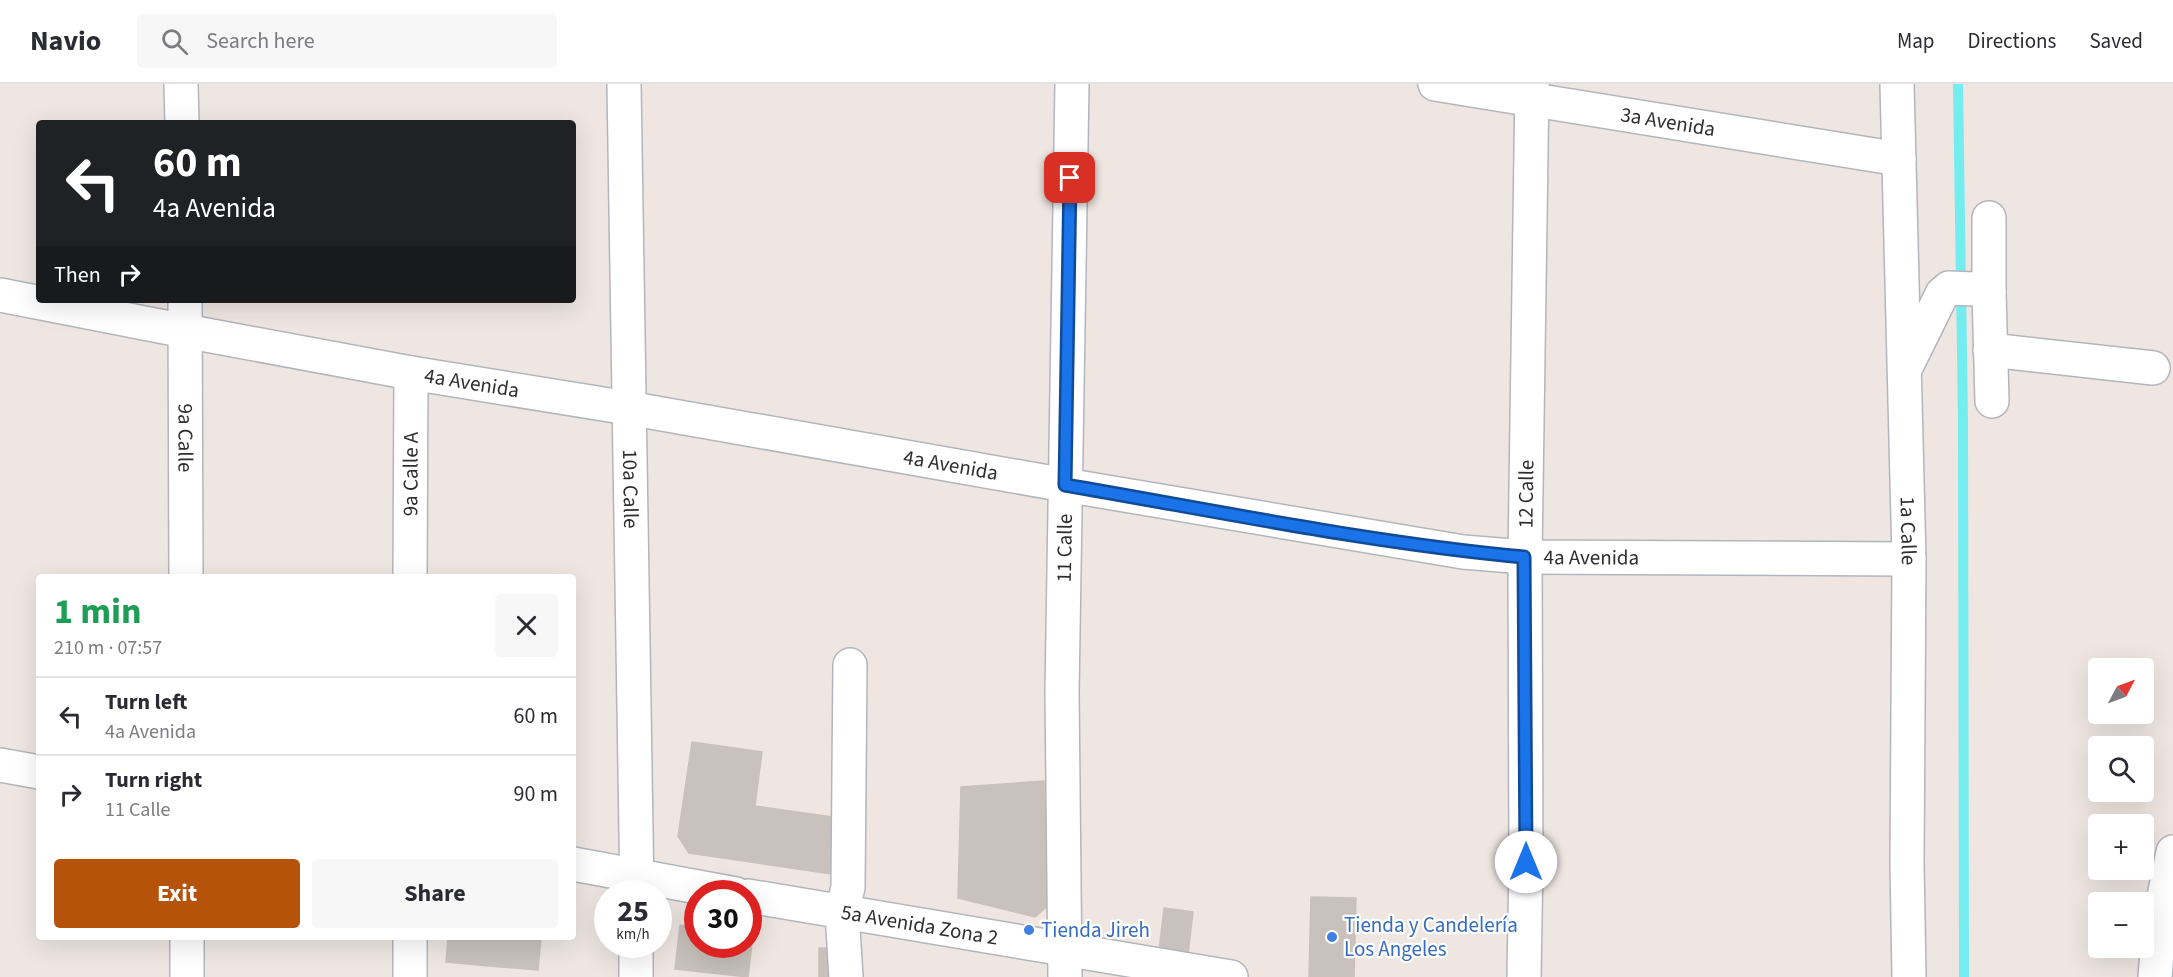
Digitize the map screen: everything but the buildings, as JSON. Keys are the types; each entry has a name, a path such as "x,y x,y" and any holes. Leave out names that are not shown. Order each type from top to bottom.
{"street":[{"path":"181,84 182,120"},
{"name":"10a Calle","path":"624,84 637,880"},
{"name":"11 Calle","path":"1065,962 1062,692 1072,84"},
{"name":"3a Avenida","path":"1435,84 1532,93 1899,159"},
{"name":"1a Calle","path":"1897,84 1909,559 1907,863 1909,977"},
{"name":"12 Calle","path":"1524,977 1526,862 1524,557 1532,93"},
{"path":"1989,218 1971,290 1990,350 1992,401"},
{"path":"1904,371 1942,294 1971,290"},
{"name":"4a Avenida","path":"0,295 36,299"},
{"name":"4a Avenida","path":"70,303 185,316 411,373 628,408 1463,552 1524,557 1909,559"},
{"name":"9a Calle","path":"185,316 186,574"},
{"path":"1990,350 2153,368"},
{"name":"9a Calle A","path":"410,574 411,373"},
{"path":"846,977 842,913 848,887 850,665"},
{"path":"0,765 36,771"},
{"path":"2155,977 2160,916 2173,852"},
{"path":"576,865 622,880"},
{"name":"5a Avenida Zona 2","path":"762,899 842,913 1065,962 1232,977"},
{"path":"187,940 187,977"},
{"path":"410,940 410,977"},
{"path":"636,958 636,977"}],"waterway":[{"path":"1958,84 1963,420 1964,977"}],"place":[{"name":"Tienda Jireh","path":"1029,930"},
{"name":"Tienda y Candelería Los Angeles","path":"1332,937"}],"route":[{"path":"1070,178 1065,485 1398,542 1463,552 1524,557 1526,862"}]}
